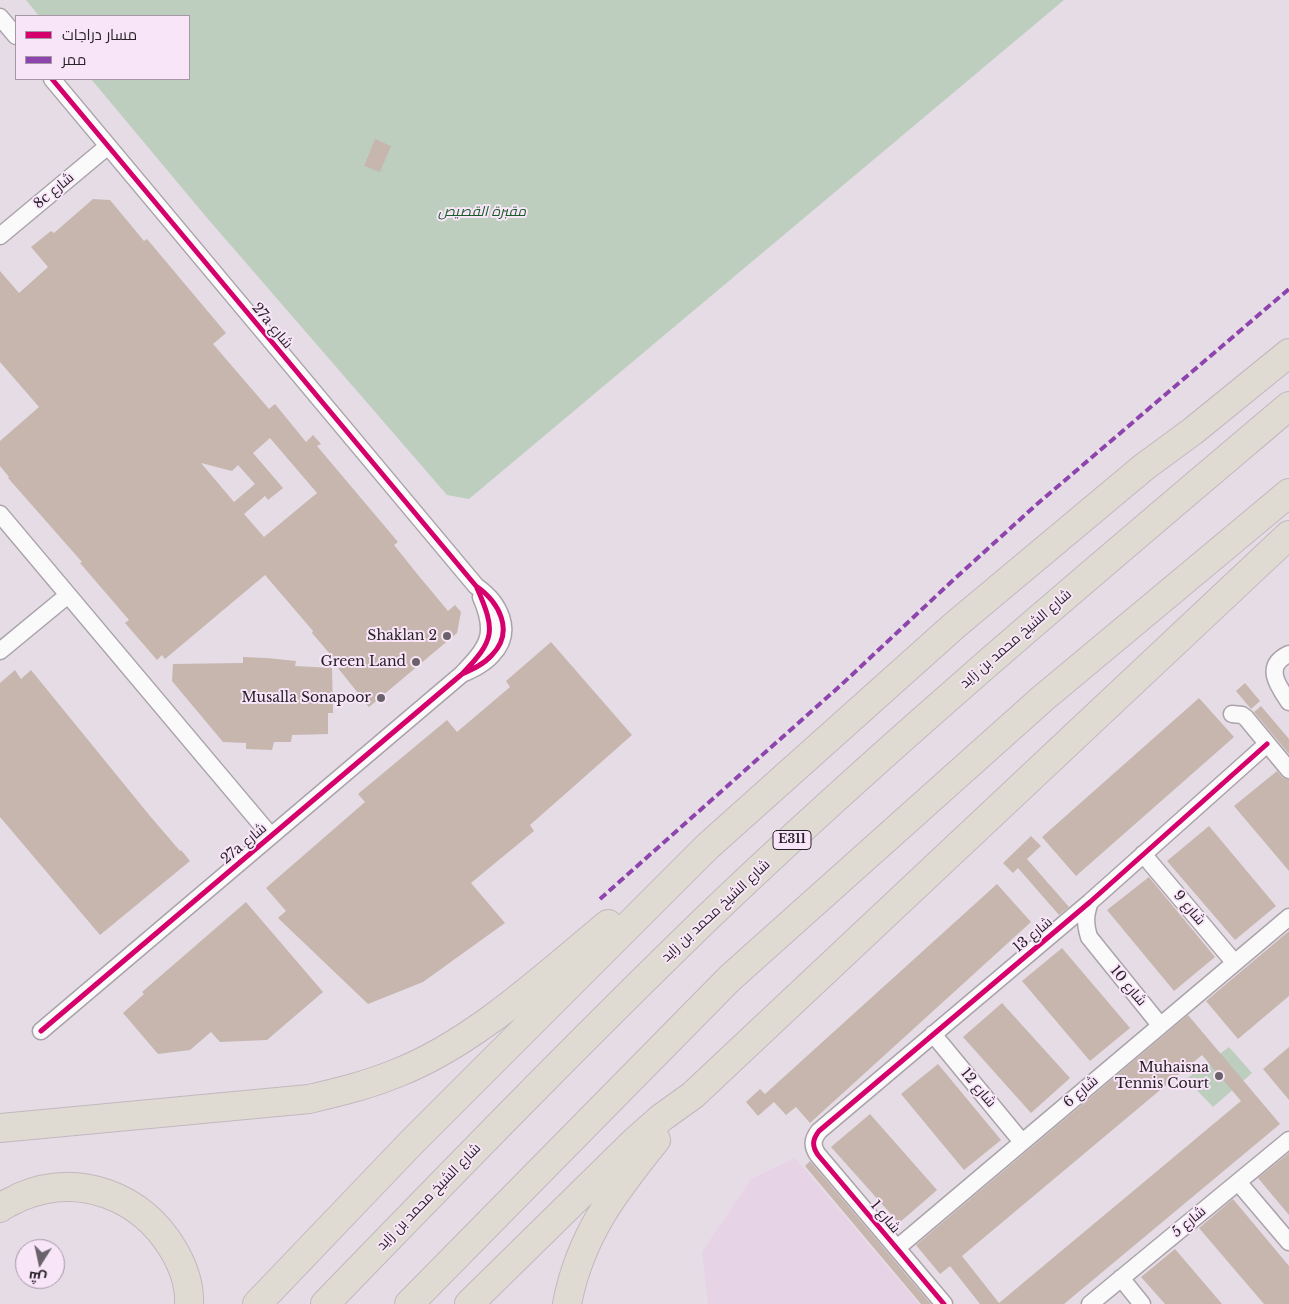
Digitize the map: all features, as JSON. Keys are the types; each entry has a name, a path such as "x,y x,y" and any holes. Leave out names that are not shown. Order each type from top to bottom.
{"highway":[{"path":"1144,467 1171,438 1289,332"},
{"path":"257,1304 410,1144 708,846 955,625 1144,467 1194,431 1289,353"},
{"name":"شارع الشيخ محمد بن زايد","path":"325,1304 579,1043 709,916 1019,635 1289,406"},
{"path":"409,1304 730,978 1042,699 1289,493"},
{"path":"469,1304 634,1142 661,1118 693,1095 1289,535"},
{"path":"0,1128 309,1099 355,1088 399,1073 440,1052 480,1028 676,868 708,846"},
{"path":"567,1304 583,1250 604,1208 693,1095"},
{"path":"0,1208 32,1193 60,1187 87,1188 114,1196 142,1212 164,1235 181,1262 190,1292 189,1304"}],"street":[{"path":"0,17 15,35"},
{"name":"27a شارع","path":"41,1031 462,674 477,666 494,653 502,634 501,618 496,604 487,593 476,586 53,80"},
{"name":"8c شارع","path":"0,236 108,146"},
{"path":"0,514 271,836"},
{"path":"0,651 68,595"},
{"path":"1287,697 1276,685 1274,672 1280,660 1289,654"},
{"path":"1232,714 1242,715 1246,718 1289,770"},
{"name":"شارع 13","path":"813,1143 819,1131 1090,902 1267,744"},
{"name":"شارع 9","path":"1143,854 1234,962"},
{"name":"شارع 10","path":"1090,902 1086,914 1089,937 1095,947 1160,1025"},
{"name":"شارع 6","path":"896,1248 1289,917"},
{"name":"شارع 10","path":"1054,932 1077,935 1095,947"},
{"name":"شارع 12","path":"934,1034 1022,1142"},
{"name":"شارع 5","path":"1090,1304 1289,1140"},
{"name":"شارع 1","path":"813,1143 818,1155 944,1304"},
{"path":"1238,1182 1289,1242"},
{"path":"1121,1278 1142,1304"}],"shaded area":[{"path":"795,1158 919,1304 708,1304 702,1252 751,1179"}],"green space":[{"name":"مقبرة القصيص","path":"26,0 1064,0 469,499 447,495 208,219 92,80 190,80 190,15 38,15"},
{"name":"Muhaisna Tennis Court","path":"1229,1047 1252,1073 1213,1107 1186,1079"}],"building":[{"path":"375,139 391,146 380,172 364,166"},
{"path":"93,199 110,200 144,241 147,239 226,333 213,344 269,409 275,404 306,442 313,435 321,444 317,446 398,542 394,545 448,611 455,605 461,612 457,633 369,707 338,668 342,668 312,633 313,631 265,575 165,659 162,655 157,660 125,623 129,620 80,563 82,562 8,478 0,466 0,441 39,407 0,362 0,271 19,293 48,267 31,247 51,231 54,233","holes":["270,438 317,493 264,537 244,514 265,496 268,500 283,488 253,453","201,463 232,471 238,465 255,484 234,502"]},
{"path":"551,642 632,735 530,825 534,831 471,883 505,923 423,982 368,1004 278,918 286,911 266,888 365,802 358,794 447,720 457,732 510,687 506,681"},
{"path":"243,657 296,661 295,666 332,668 333,713 328,713 328,734 292,735 291,742 274,742 272,750 246,749 246,743 223,742 172,681 173,664 243,663"},
{"path":"15,670 21,679 31,670 150,816 190,861 100,935 0,817 0,683"},
{"path":"1245,683 1260,701 1251,709 1236,691"},
{"path":"1199,698 1234,737 1076,876 1042,837"},
{"path":"1261,706 1289,739 1289,754 1254,712"},
{"path":"1277,771 1282,777 1289,780 1289,871 1234,806"},
{"path":"1209,826 1276,906 1235,940 1167,861"},
{"path":"1031,836 1041,846 1027,859 1069,907 1059,915 1018,868 1013,873 1003,863"},
{"path":"1149,877 1215,957 1174,991 1107,910"},
{"path":"997,884 1031,922 810,1123 796,1107 786,1115 774,1102 758,1116 746,1102 760,1089 765,1094"},
{"path":"246,902 323,992 267,1040 220,1042 211,1032 190,1050 158,1054 123,1013 144,994 142,992"},
{"path":"1289,931 1289,996 1238,1039 1206,1001"},
{"path":"1062,948 1130,1028 1090,1061 1022,981"},
{"path":"1002,1003 1070,1078 1031,1113 963,1037"},
{"path":"1188,1015 1280,1124 1064,1304 980,1304 950,1266 940,1274 916,1245","holes":["1202,1055 1241,1101 999,1303 962,1256"]},
{"path":"1289,1047 1289,1100 1263,1069"},
{"path":"938,1064 1001,1140 964,1170 901,1094"},
{"path":"870,1114 937,1190 899,1223 831,1147"},
{"path":"1289,1153 1289,1215 1258,1178"},
{"path":"810,1161 931,1304 921,1304 805,1166"},
{"path":"1233,1199 1289,1266 1289,1304 1264,1304 1199,1228"},
{"path":"1175,1249 1222,1304 1165,1304 1141,1277"}],"marked path":[{"path":"600,899 840,686 1036,505 1289,289"}],"cycle path":[{"path":"53,80 476,586 491,600 497,609 503,627 499,646 485,661 462,674"},
{"path":"41,1031 462,674 481,652 489,634 487,615 477,588"},
{"path":"944,1304 818,1155 814,1143 817,1134 1090,902 1267,744"}],"place":[{"name":"Shaklan 2","path":"447,636"},
{"name":"Green Land","path":"416,662"},
{"name":"Musalla Sonapoor","path":"381,698"},
{"name":"Muhaisna Tennis Court","path":"1219,1076"}]}
